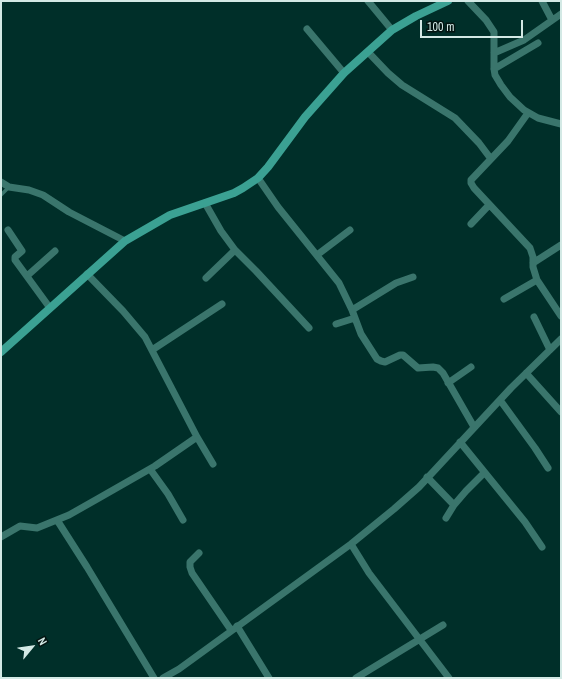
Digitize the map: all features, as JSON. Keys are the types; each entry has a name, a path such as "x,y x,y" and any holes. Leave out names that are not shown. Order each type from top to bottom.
{"main road":[{"path":"1,352 125,241 170,216 243,188 258,178 305,117 344,73 392,30 416,16 448,1"}],"street":[{"path":"368,1 392,30"},
{"path":"468,1 492,28 494,36 494,69 495,75 501,86 520,107 528,113 538,118 561,124"},
{"path":"542,1 552,20"},
{"path":"494,53 524,40 561,14"},
{"path":"307,29 344,73"},
{"path":"494,69 538,43"},
{"path":"368,52 402,85 455,118 479,143 491,159"},
{"path":"528,113 508,141 470,182 530,248 533,257 534,271 538,280 561,316"},
{"path":"258,178 278,207 339,283 352,310 361,334 380,361 387,361 403,355 418,368 438,368 443,373 474,427"},
{"path":"1,182 9,187 29,190 43,195 69,212 125,241"},
{"path":"205,203 221,231 235,250 309,328"},
{"path":"471,224 490,205"},
{"path":"8,230 22,251 15,257 15,260 50,308"},
{"path":"317,255 350,230"},
{"path":"533,263 561,245"},
{"path":"206,278 235,250"},
{"path":"27,276 55,251"},
{"path":"87,274 137,326 152,350 197,437 213,464"},
{"path":"352,310 396,283 413,277"},
{"path":"504,299 538,280"},
{"path":"152,350 222,304"},
{"path":"534,317 550,350"},
{"path":"336,324 355,318"},
{"path":"163,678 179,669 350,544 394,509 427,478 526,373 561,340"},
{"path":"448,383 471,367"},
{"path":"526,373 561,412"},
{"path":"500,400 548,468"},
{"path":"1,537 20,526 37,528 57,520 100,498 150,469 197,437"},
{"path":"460,442 525,522 542,547"},
{"path":"150,469 168,494 183,520"},
{"path":"446,518 454,505 484,473"},
{"path":"427,478 454,505"},
{"path":"57,520 154,678"},
{"path":"350,544 448,678"},
{"path":"199,553 190,562 192,573 234,628 269,678"},
{"path":"356,678 443,625"}],"lane":[{"path":"1,195 9,187"}]}
